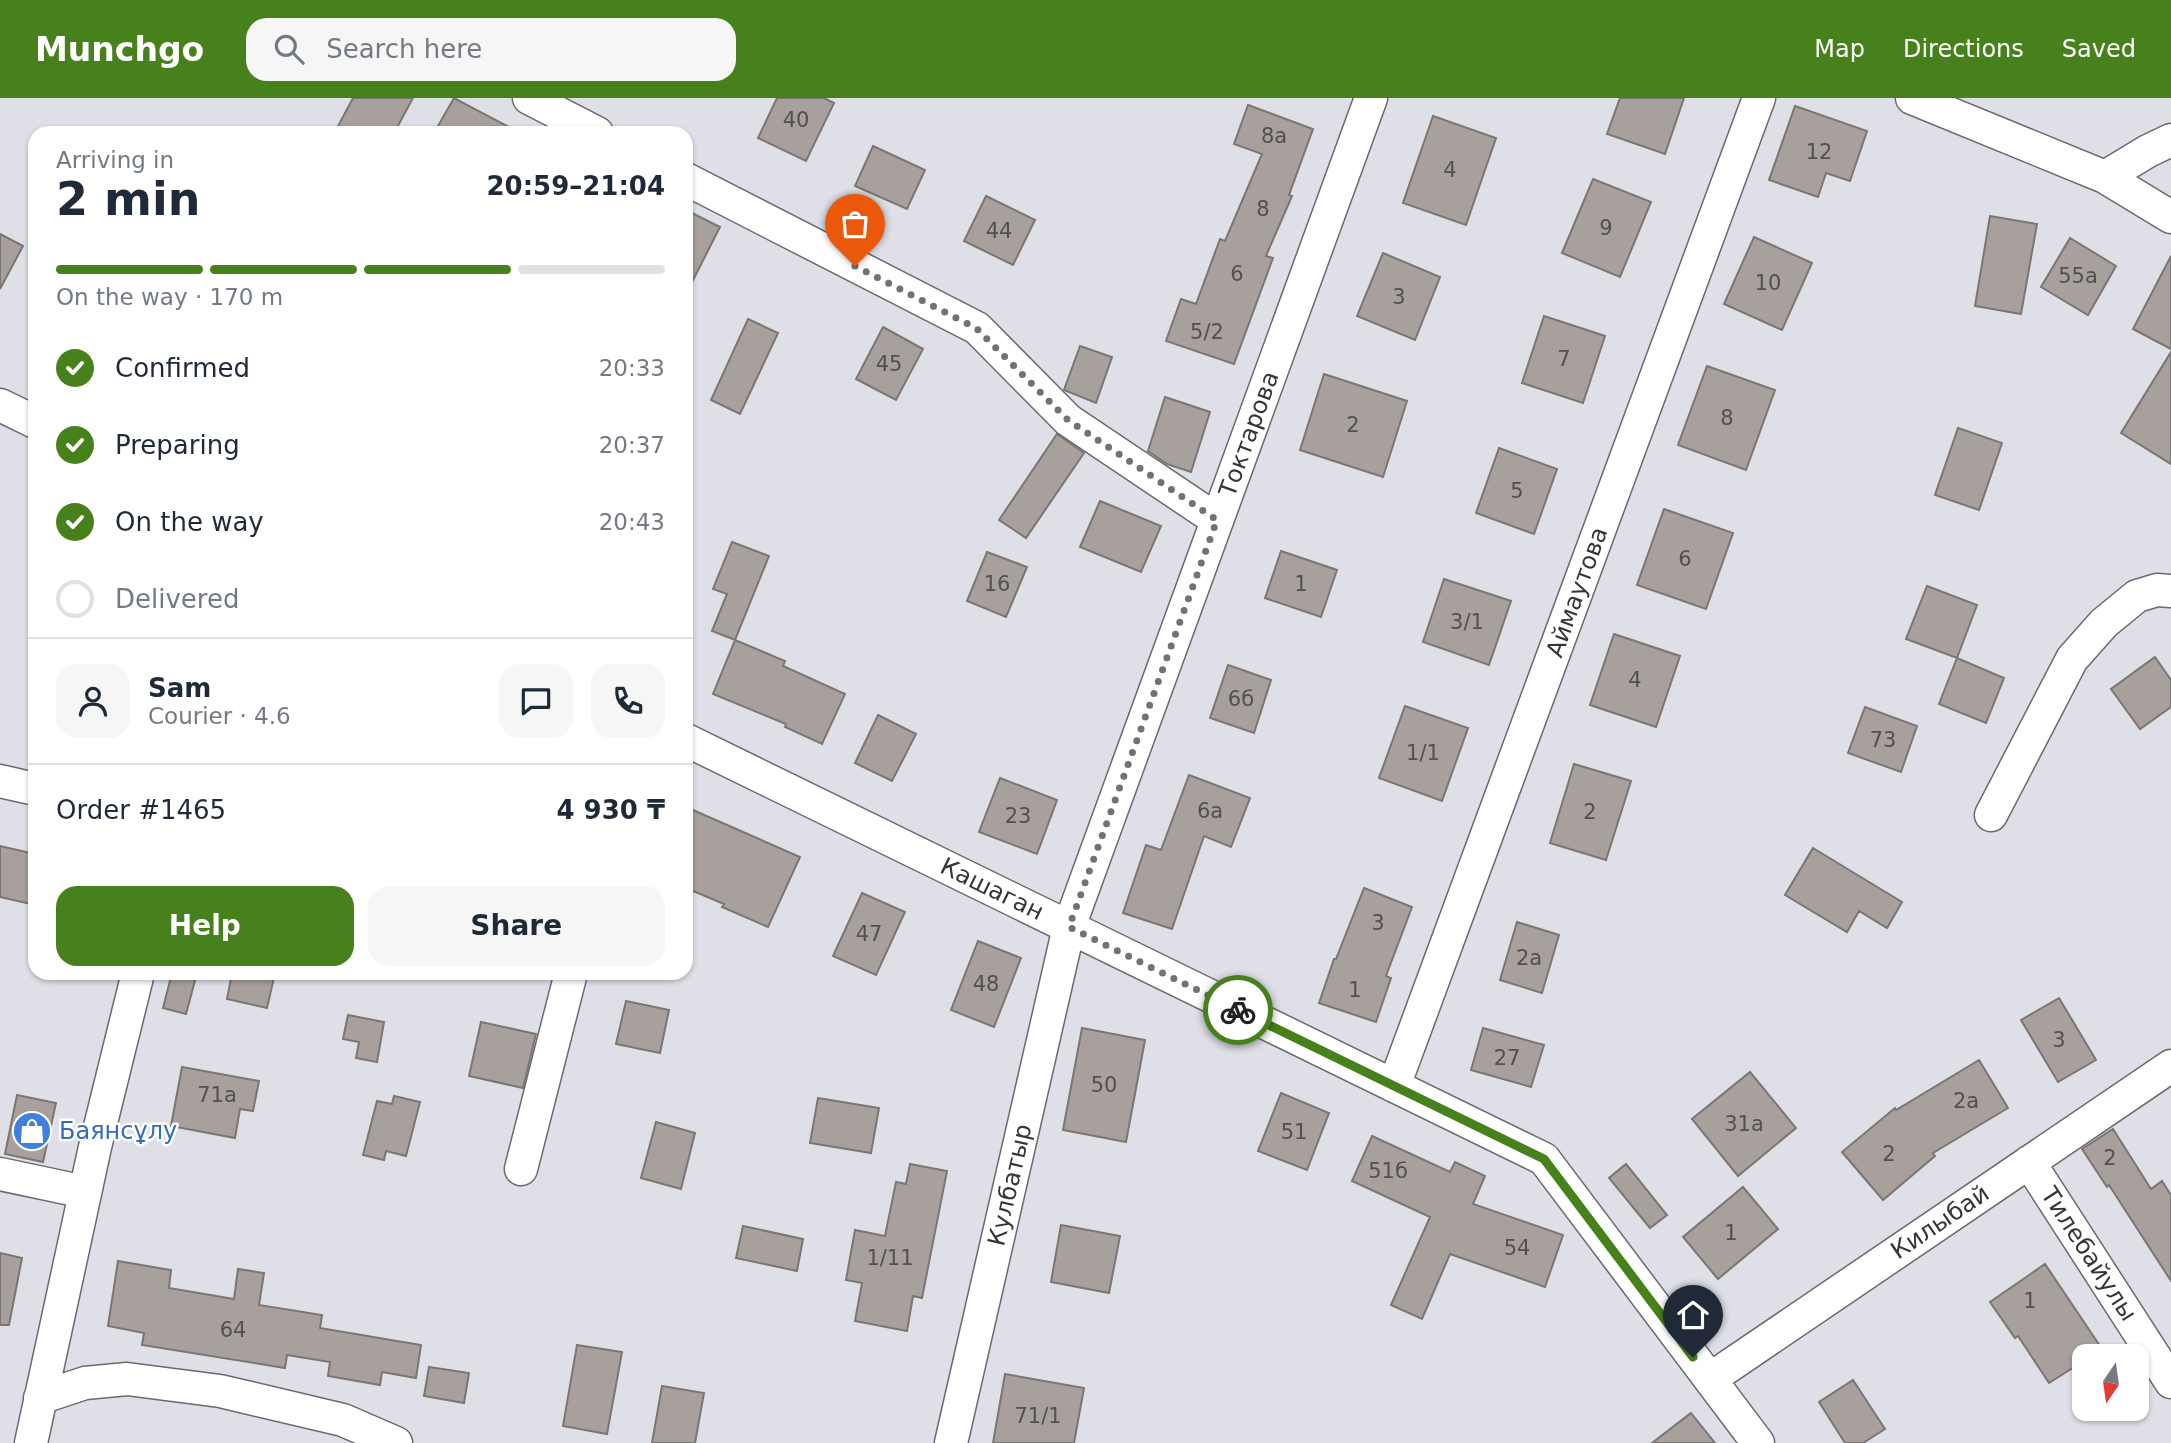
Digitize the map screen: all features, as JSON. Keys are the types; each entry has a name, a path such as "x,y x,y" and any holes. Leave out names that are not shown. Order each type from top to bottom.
{"street":[{"path":"529,98 583,126"},
{"name":"Токтарова","path":"1069,927 1371,98"},
{"name":"Аймаутова","path":"1394,1086 1759,98"},
{"path":"1912,98 2105,177 2171,218"},
{"path":"2105,177 2148,151 2171,141"},
{"path":"693,183 976,328 1068,420 1217,520"},
{"path":"0,405 28,419"},
{"path":"1991,816 2072,659 2104,623 2137,596 2157,590 2171,591"},
{"name":"Кашаган","path":"693,743 1544,1159 1758,1443"},
{"path":"0,781 28,787"},
{"name":"Кулбатыр","path":"951,1443 1069,927"},
{"path":"31,1443 85,1192 136,980"},
{"path":"521,1169 569,980"},
{"name":"Килыбай","path":"1710,1379 2171,1066"},
{"name":"Тилебайулы","path":"2029,1162 2171,1382"},
{"path":"0,1174 85,1192"},
{"path":"40,1398 85,1383 127,1379 220,1391 344,1420 396,1443"}],"building":[{"path":"353,98 413,98 398,126 338,126"},
{"path":"454,98 507,126 438,126"},
{"path":"777,98 824,98 834,103 806,161 758,138"},
{"path":"1620,98 1684,98 1665,154 1607,134"},
{"path":"1248,105 1313,129 1289,195 1292,196 1266,256 1273,258 1234,364 1166,341 1181,299 1196,304 1220,239 1225,241 1262,154 1234,144"},
{"path":"1795,106 1867,131 1850,181 1826,173 1818,197 1769,180"},
{"path":"1433,116 1496,138 1466,225 1403,203"},
{"path":"873,146 925,170 907,209 855,186"},
{"path":"1593,179 1651,202 1620,277 1562,253"},
{"path":"986,196 1035,220 1013,265 964,241"},
{"path":"693,214 720,227 693,280"},
{"path":"1990,216 2037,224 2021,314 1975,306"},
{"path":"0,234 23,246 0,289"},
{"path":"1754,237 1812,263 1782,330 1724,304"},
{"path":"2070,238 2116,266 2088,315 2041,287"},
{"path":"1383,253 1440,277 1415,340 1357,316"},
{"path":"2171,256 2171,349 2133,329"},
{"path":"1544,316 1605,336 1583,403 1522,383"},
{"path":"748,319 778,333 740,414 711,400"},
{"path":"883,327 923,349 896,400 856,379"},
{"path":"1080,346 1112,357 1096,403 1064,390"},
{"path":"2171,352 2171,464 2121,433"},
{"path":"1707,366 1775,390 1746,470 1678,445"},
{"path":"1324,374 1407,401 1383,477 1300,450"},
{"path":"1165,397 1210,412 1191,472 1167,464 1148,451"},
{"path":"1958,428 2002,443 1979,510 1935,495"},
{"path":"1057,434 1084,453 1026,538 999,520"},
{"path":"1499,448 1557,469 1534,534 1476,513"},
{"path":"1100,501 1161,526 1141,572 1080,547"},
{"path":"1664,509 1733,533 1706,609 1637,585"},
{"path":"732,542 769,556 735,640 712,631 727,594 713,589"},
{"path":"1281,551 1337,570 1321,617 1265,598"},
{"path":"987,552 1027,567 1006,617 967,601"},
{"path":"1444,579 1511,601 1489,665 1423,642"},
{"path":"1927,586 1977,605 1957,658 1906,639"},
{"path":"1614,634 1680,656 1656,727 1590,705"},
{"path":"735,640 785,661 783,666 845,694 822,744 785,727 786,724 713,694"},
{"path":"2155,657 2171,680 2171,707 2140,729 2111,689"},
{"path":"1957,658 2004,678 1986,723 1939,704"},
{"path":"1228,665 1271,680 1254,733 1210,718"},
{"path":"1405,706 1468,728 1442,801 1379,778"},
{"path":"1865,707 1917,726 1901,772 1848,753"},
{"path":"878,715 916,734 892,781 855,763"},
{"path":"1574,764 1631,781 1606,860 1550,843"},
{"path":"1189,775 1250,798 1231,847 1204,836 1172,929 1123,913 1146,845 1161,850"},
{"path":"1000,778 1057,800 1037,854 979,832"},
{"path":"693,810 800,857 768,927 722,907 724,904 693,891"},
{"path":"0,846 28,852 28,903 0,897"},
{"path":"1813,848 1902,902 1887,928 1859,911 1847,932 1785,895"},
{"path":"1364,888 1412,907 1386,976 1391,978 1376,1022 1319,1003"},
{"path":"862,893 905,912 876,975 833,956"},
{"path":"1517,922 1559,935 1542,993 1500,980"},
{"path":"978,941 1021,958 994,1027 951,1010"},
{"path":"170,980 195,980 186,1014 163,1008"},
{"path":"231,980 273,980 267,1008 227,999"},
{"path":"2059,998 2096,1060 2058,1082 2021,1020"},
{"path":"626,1001 669,1010 660,1053 616,1044"},
{"path":"348,1015 384,1022 377,1062 356,1058 359,1042 343,1039"},
{"path":"481,1022 536,1034 523,1088 469,1076"},
{"path":"1082,1028 1145,1040 1126,1142 1063,1130"},
{"path":"1483,1028 1544,1045 1531,1087 1471,1070"},
{"path":"1979,1060 2008,1108 1933,1153 1935,1156 1883,1200 1842,1152 1895,1108 1896,1110"},
{"path":"182,1067 259,1081 253,1111 240,1109 235,1138 171,1126"},
{"path":"1750,1072 1796,1128 1738,1176 1692,1119"},
{"path":"1281,1093 1329,1113 1307,1170 1258,1151"},
{"path":"17,1095 56,1103 43,1162 5,1154"},
{"path":"394,1096 420,1102 406,1156 386,1151 384,1160 363,1155 377,1101 392,1104"},
{"path":"818,1098 879,1108 871,1153 810,1143"},
{"path":"656,1122 695,1133 681,1189 641,1178"},
{"path":"2113,1129 2151,1189 2162,1181 2171,1195 2171,1281 2109,1185 2107,1187 2082,1149"},
{"path":"1372,1136 1450,1172 1455,1162 1485,1176 1473,1204 1563,1235 1545,1287 1450,1254 1422,1319 1391,1305 1430,1217 1352,1181"},
{"path":"910,1164 947,1171 922,1298 913,1296 907,1331 855,1321 862,1283 846,1280 855,1230 885,1236 896,1182 906,1184"},
{"path":"1626,1164 1667,1215 1650,1228 1609,1178"},
{"path":"1743,1187 1778,1229 1718,1279 1683,1237"},
{"path":"1061,1225 1120,1236 1109,1293 1051,1282"},
{"path":"743,1226 803,1239 797,1271 736,1258"},
{"path":"0,1253 22,1258 9,1325 0,1325"},
{"path":"118,1261 171,1270 169,1288 234,1299 238,1269 264,1273 259,1305 322,1315 320,1328 421,1345 416,1378 382,1372 380,1385 328,1376 330,1362 287,1355 285,1368 142,1345 144,1333 108,1326"},
{"path":"2045,1264 2099,1344 2072,1344 2072,1369 2049,1383 2018,1336 2015,1338 1990,1302"},
{"path":"577,1345 622,1352 607,1434 563,1426"},
{"path":"429,1367 469,1373 464,1403 424,1396"},
{"path":"1005,1374 1084,1388 1074,1443 993,1443"},
{"path":"1853,1380 1885,1429 1863,1443 1845,1443 1819,1402"},
{"path":"662,1386 704,1393 695,1443 652,1443"},
{"path":"1691,1413 1715,1443 1652,1443"}],"way so far":[{"path":"855,266 976,328 1068,420 1217,520 1069,927 1238,1010"}],"place":[{"name":"Баянсұлу","path":"32,1131"}],"route":[{"path":"1238,1010 1544,1159 1693,1357"}]}
